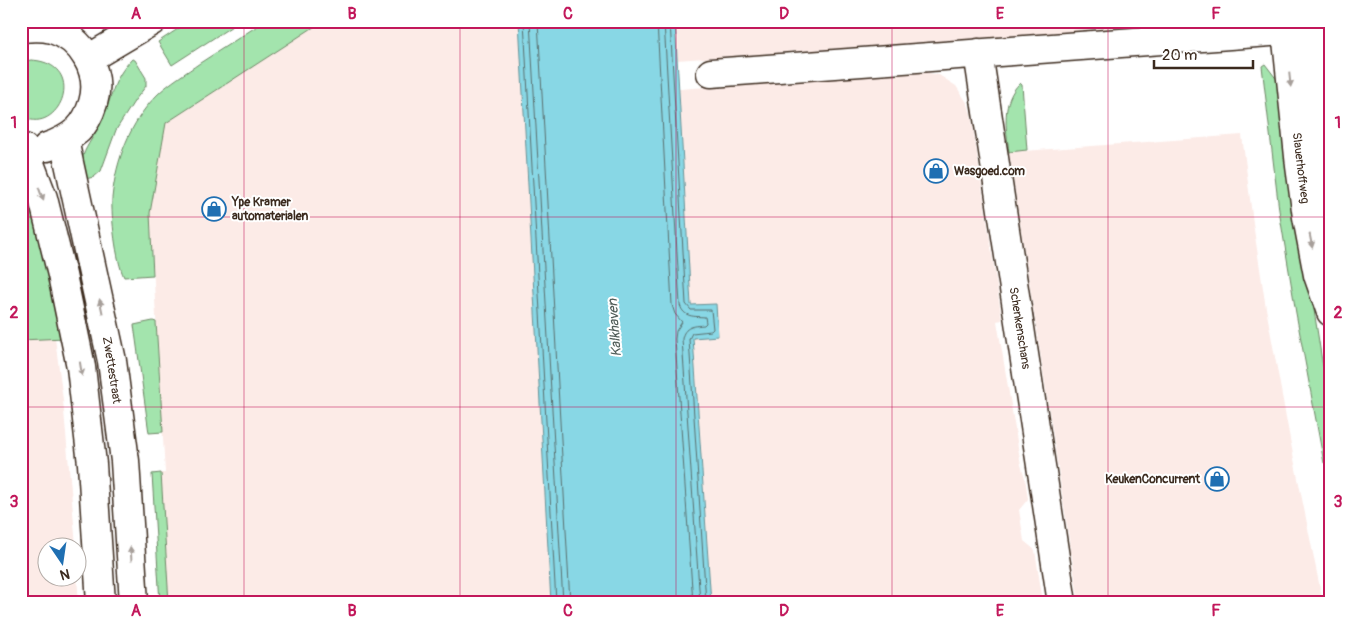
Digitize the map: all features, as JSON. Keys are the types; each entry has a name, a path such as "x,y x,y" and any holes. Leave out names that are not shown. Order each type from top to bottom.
{"street":[{"path":"88,59 152,21"},
{"name":"Slauerhoffweg","path":"1312,21 1323,179 1331,242"},
{"path":"21,28 36,26 52,29 66,36 79,46 88,59 94,77 95,96 90,114 79,129 64,140 44,148 22,148 43,198 62,275 81,367 92,464 101,603"},
{"path":"711,73 978,53 1285,26"},
{"name":"Slauerhoffweg","path":"1285,26 1307,217 1318,275 1331,312"},
{"name":"Schenkenschans","path":"978,53 1062,603"},
{"name":"Zwettestraat","path":"64,140 112,361 125,461 134,603"}],"shaded area":[{"path":"323,21 519,21 551,603 169,603 161,473 165,473 150,213 165,123"},
{"path":"675,21 1212,21 677,60"},
{"path":"916,73 939,75 956,86 968,104 971,114 1002,320 997,321 1028,499 1019,510 1024,541 1035,550 1043,603 711,603 693,337 718,335 696,305 691,305 679,89"},
{"path":"1242,135 1266,308 1323,603 1079,603 1009,152"},
{"path":"21,211 55,338 63,400 75,536 38,536 38,586 78,586 79,603 21,603"}],"green space":[{"path":"190,21 240,21 172,65 158,42"},
{"path":"265,21 323,21 166,123 150,213 153,275 124,277 115,238 112,198 121,156 132,129 147,106 167,86"},
{"path":"132,59 135,60 146,78 146,86 116,130 101,171 94,177 85,179 82,165 83,156 101,122 116,82"},
{"path":"31,60 49,64 60,73 64,85 62,98 56,109 47,117 35,120 21,116 21,62"},
{"path":"1265,64 1278,81 1322,361 1331,402 1331,461 1324,463 1279,210 1262,66"},
{"path":"1020,83 1022,85 1027,150 1009,152 1006,124 1007,106 1014,90"},
{"path":"34,209 65,338 21,340 21,210"},
{"path":"156,322 163,432 149,433 134,325"},
{"path":"161,473 169,603 160,603 152,474"}],"water":[{"name":"Kalkhaven","path":"519,21 675,21 691,305 716,304 718,336 693,338 711,603 551,603"}],"place":[{"name":"Wasgoed.com","path":"936,171"},
{"name":"Ype Kramer automaterialen","path":"214,209"},
{"name":"KeukenConcurrent","path":"1217,479"}]}
